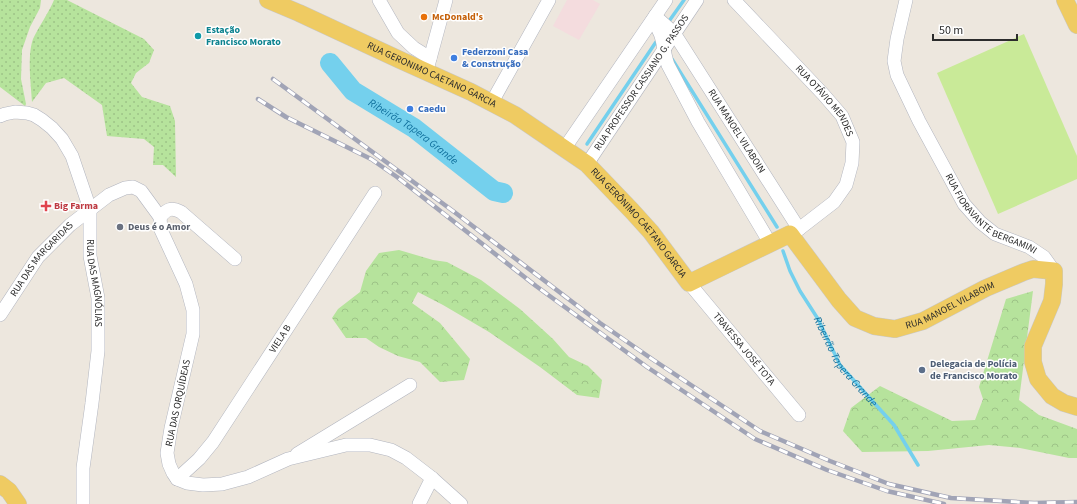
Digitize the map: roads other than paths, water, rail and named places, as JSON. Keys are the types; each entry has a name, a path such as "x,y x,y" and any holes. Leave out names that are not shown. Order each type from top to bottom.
{"main road":[{"name":"RUA GERONIMO CAETANO GARCIA","path":"268,0 428,65 471,92 515,115 587,164"},
{"path":"1064,0 1077,25"},
{"name":"RUA GERÔNIMO CAETANO GARCIA","path":"587,164 632,211 689,283"},
{"path":"689,283 795,231"},
{"name":"RUA MANOEL VILABOIM","path":"795,231 838,300 856,318 874,326 895,329 923,321 986,288 1024,272 1033,269 1054,271"},
{"path":"1054,271 1052,301 1033,346 1033,362 1038,379 1052,396 1064,403 1077,407"},
{"path":"0,484 9,491 18,504"}],"street":[{"path":"379,0 398,33 414,48 428,65"},
{"path":"428,65 446,0"},
{"path":"492,102 549,0"},
{"path":"564,149 666,0"},
{"name":"RUA PROFESSOR CASSIANO G. PASSOS","path":"587,164 697,0"},
{"name":"RUA OTÁVIO MENDES","path":"734,0 842,116 853,142 852,164 846,185 834,202 795,231"},
{"name":"RUA FIORAVANTE BERGAMINI","path":"906,0 894,61 896,74 919,121 964,204 980,222 995,234 1029,247 1044,257 1054,271"},
{"path":"653,19 663,40 665,57 668,65 698,122 770,243"},
{"name":"RUA MANOEL VILABOIN","path":"653,19 674,33 795,231"},
{"name":"RUA DAS MAGNÓLIAS","path":"0,116 15,112 26,113 38,117 52,128 62,139 72,156 90,209 90,256 98,298 98,351 83,468 83,504"},
{"name":"RUA DAS ORQUÍDEAS","path":"90,209 108,195 125,188 133,187 141,191 160,217 161,230 186,284 193,310 193,334 171,428 167,454 169,464 177,479"},
{"name":"VIELA B","path":"177,479 199,459 213,442 375,193"},
{"name":"RUA DAS MARGARIDAS","path":"0,315 38,257 70,225 90,209"},
{"path":"160,217 164,212 169,210 175,209 181,212 235,259"},
{"name":"TRAVESSA JOSÉ TOTA","path":"689,283 799,415"},
{"path":"177,479 187,483 202,485 222,484 248,477 288,459 410,385"},
{"path":"288,459 346,445 370,445 391,450 406,458 432,478 461,504"},
{"path":"419,504 432,478"}],"waterway":[{"path":"667,24 684,0"},
{"name":"Ribeirão Tapera Grande","path":"587,144 658,39"},
{"name":"Ribeirão Tapera Grande","path":"672,59 777,227"},
{"name":"Ribeirão Tapera Grande","path":"330,63 353,91 414,128 494,191 503,193"},
{"name":"Ribeirão Tapera Grande","path":"783,251 790,271 800,291 818,319 840,365 894,425 918,465"}],"railway":[{"path":"273,79 453,211 600,323 760,431 889,484 951,498 1034,503 1077,502"},
{"path":"258,99 286,117 371,159 397,177 536,286 647,367 755,439 827,470 887,491 944,504"}],"place":[{"name":"McDonald's","path":"424,17"},
{"name":"Estação Francisco Morato","path":"198,36"},
{"name":"Federzoni Casa & Construção","path":"454,58"},
{"name":"Caedu","path":"410,109"},
{"name":"Big Farma","path":"46,206"},
{"name":"Deus é o Amor","path":"120,227"},
{"name":"Delegacia de Polícia de Francisco Morato","path":"922,370"}]}
